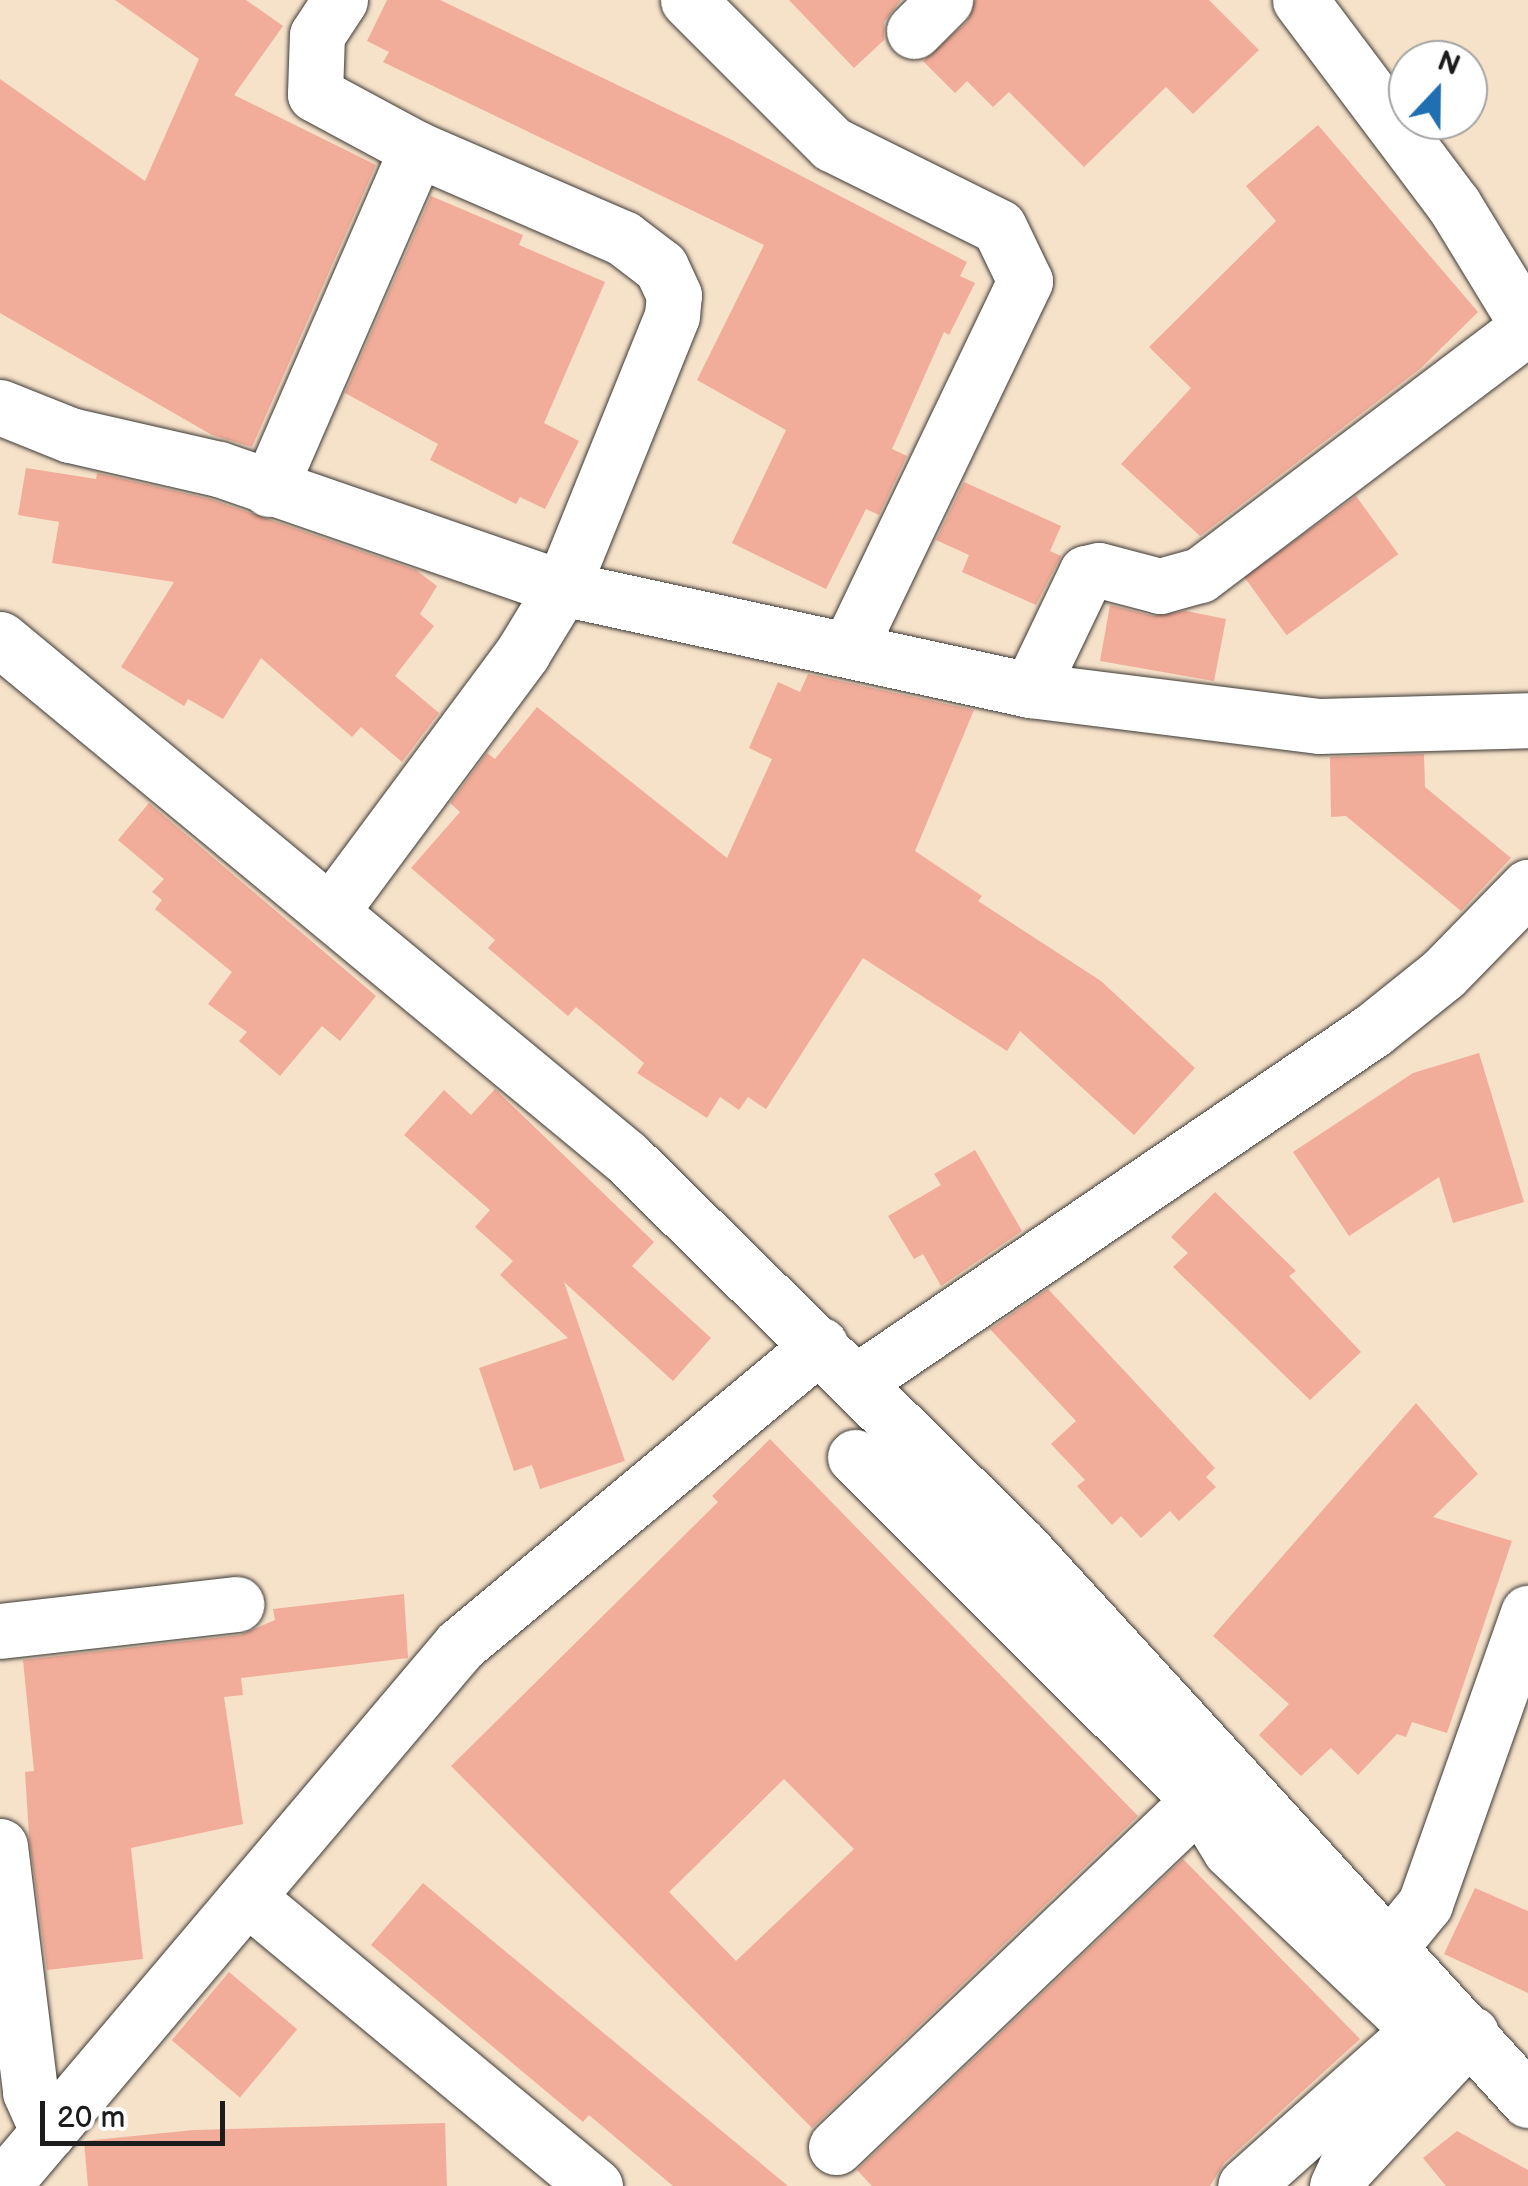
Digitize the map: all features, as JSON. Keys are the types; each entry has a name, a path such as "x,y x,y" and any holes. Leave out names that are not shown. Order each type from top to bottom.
{"street":[{"path":"330,911 523,652 562,588 672,316 670,279 624,238 417,150 315,94 317,35 340,0"},
{"path":"688,0 832,144 999,226 1024,281 849,648"},
{"path":"1030,690 1086,573 1099,570 1160,586 1200,575 1528,327 1454,205 1300,0"},
{"path":"270,488 417,150"},
{"path":"0,408 70,434 219,469 562,588 1030,690 1319,726 1528,720"},
{"path":"0,638 626,1157 838,1363 1021,1546 1214,1787 1230,1850 1420,2030 1245,2186"},
{"path":"2,2186 460,1645 838,1363 1373,1030 1443,974 1528,887"},
{"path":"855,1458 1389,1948 1528,2100"},
{"path":"0,1631 236,1604"},
{"path":"1389,1948 1425,1904 1528,1613"},
{"path":"836,2146 1214,1787"},
{"path":"0,1846 30,2092 48,2132"},
{"path":"248,1898 586,2183"},
{"path":"1337,2186 1344,2169 1471,2034"}],"building":[{"path":"115,0 246,0 283,26 234,95 376,165 252,447 212,435 0,313 0,79 145,181 199,59"},
{"path":"387,0 440,0 732,140 967,262 960,276 975,283 949,335 944,332 892,449 907,456 879,515 866,509 826,589 732,543 786,430 697,380 764,245 383,62 389,52 367,41"},
{"path":"789,0 901,0 884,22 884,40 854,68"},
{"path":"975,0 1209,0 1259,50 1193,114 1166,87 1084,167 1009,92 993,107 967,81 955,93 923,61 967,22"},
{"path":"1318,125 1478,312 1420,369 1200,536 1121,464 1191,388 1149,347 1276,221 1246,186"},
{"path":"431,196 523,235 519,245 605,282 544,423 579,441 545,509 520,497 516,504 430,460 438,444 345,393"},
{"path":"26,468 96,479 97,473 210,499 416,570 437,586 420,614 434,626 395,676 439,713 402,762 361,727 352,737 261,658 223,719 188,699 184,706 121,667 174,582 52,563 59,522 18,515"},
{"path":"964,482 1061,526 1050,551 1061,556 1036,605 962,572 969,555 936,540"},
{"path":"1356,496 1398,554 1287,635 1244,577"},
{"path":"1110,605 1153,616 1186,611 1226,619 1214,681 1100,661"},
{"path":"808,674 974,710 915,851 982,896 978,901 1101,981 1195,1068 1134,1135 1020,1031 1007,1051 863,958 766,1109 748,1097 739,1110 720,1097 707,1118 637,1073 644,1063 576,1007 568,1016 488,948 495,940 411,868 460,812 450,803 487,753 495,759 537,707 727,858 772,759 749,748 778,682 800,692"},
{"path":"1424,754 1425,787 1511,858 1461,911 1346,816 1331,817 1330,757"},
{"path":"149,803 376,996 340,1041 322,1026 280,1076 239,1041 247,1032 208,1004 232,972 155,909 162,900 152,892 164,879 118,840"},
{"path":"1479,1053 1524,1202 1453,1223 1439,1177 1349,1236 1293,1152 1413,1073"},
{"path":"495,1089 654,1242 632,1266 711,1338 673,1381 564,1282 625,1461 540,1489 532,1465 514,1471 479,1368 568,1338 500,1275 513,1261 475,1227 490,1210 404,1135 444,1090 471,1115"},
{"path":"975,1150 1022,1231 941,1286 923,1254 914,1259 888,1216 941,1185 934,1174"},
{"path":"1215,1192 1296,1271 1289,1276 1361,1352 1310,1400 1173,1267 1188,1253 1171,1237"},
{"path":"1048,1289 1215,1468 1206,1477 1216,1487 1179,1521 1170,1511 1141,1538 1121,1516 1112,1525 1077,1486 1085,1480 1051,1444 1076,1421 990,1329"},
{"path":"1416,1403 1478,1474 1433,1517 1512,1541 1447,1733 1412,1722 1406,1737 1397,1734 1358,1775 1331,1748 1301,1776 1259,1735 1289,1704 1213,1636"},
{"path":"770,1439 1138,1816 812,2128 451,1766 718,1502 712,1496","holes":["784,1779 854,1849 736,1961 669,1892"]},
{"path":"404,1594 408,1658 241,1678 243,1695 224,1697 243,1824 131,1848 143,1959 47,1970 29,1836 25,1772 34,1771 23,1660 240,1635 275,1620 273,1609"},
{"path":"1183,1859 1360,2039 1224,2163 1210,2186 872,2186 857,2170"},
{"path":"423,1883 788,2186 673,2186 589,2115 583,2122 371,1945"},
{"path":"1475,1888 1528,1911 1528,1993 1444,1954"},
{"path":"229,1972 297,2029 240,2097 172,2040"},
{"path":"445,2123 447,2186 88,2186 84,2141 194,2130"},
{"path":"1457,2131 1528,2170 1528,2186 1446,2186 1423,2158"}]}
